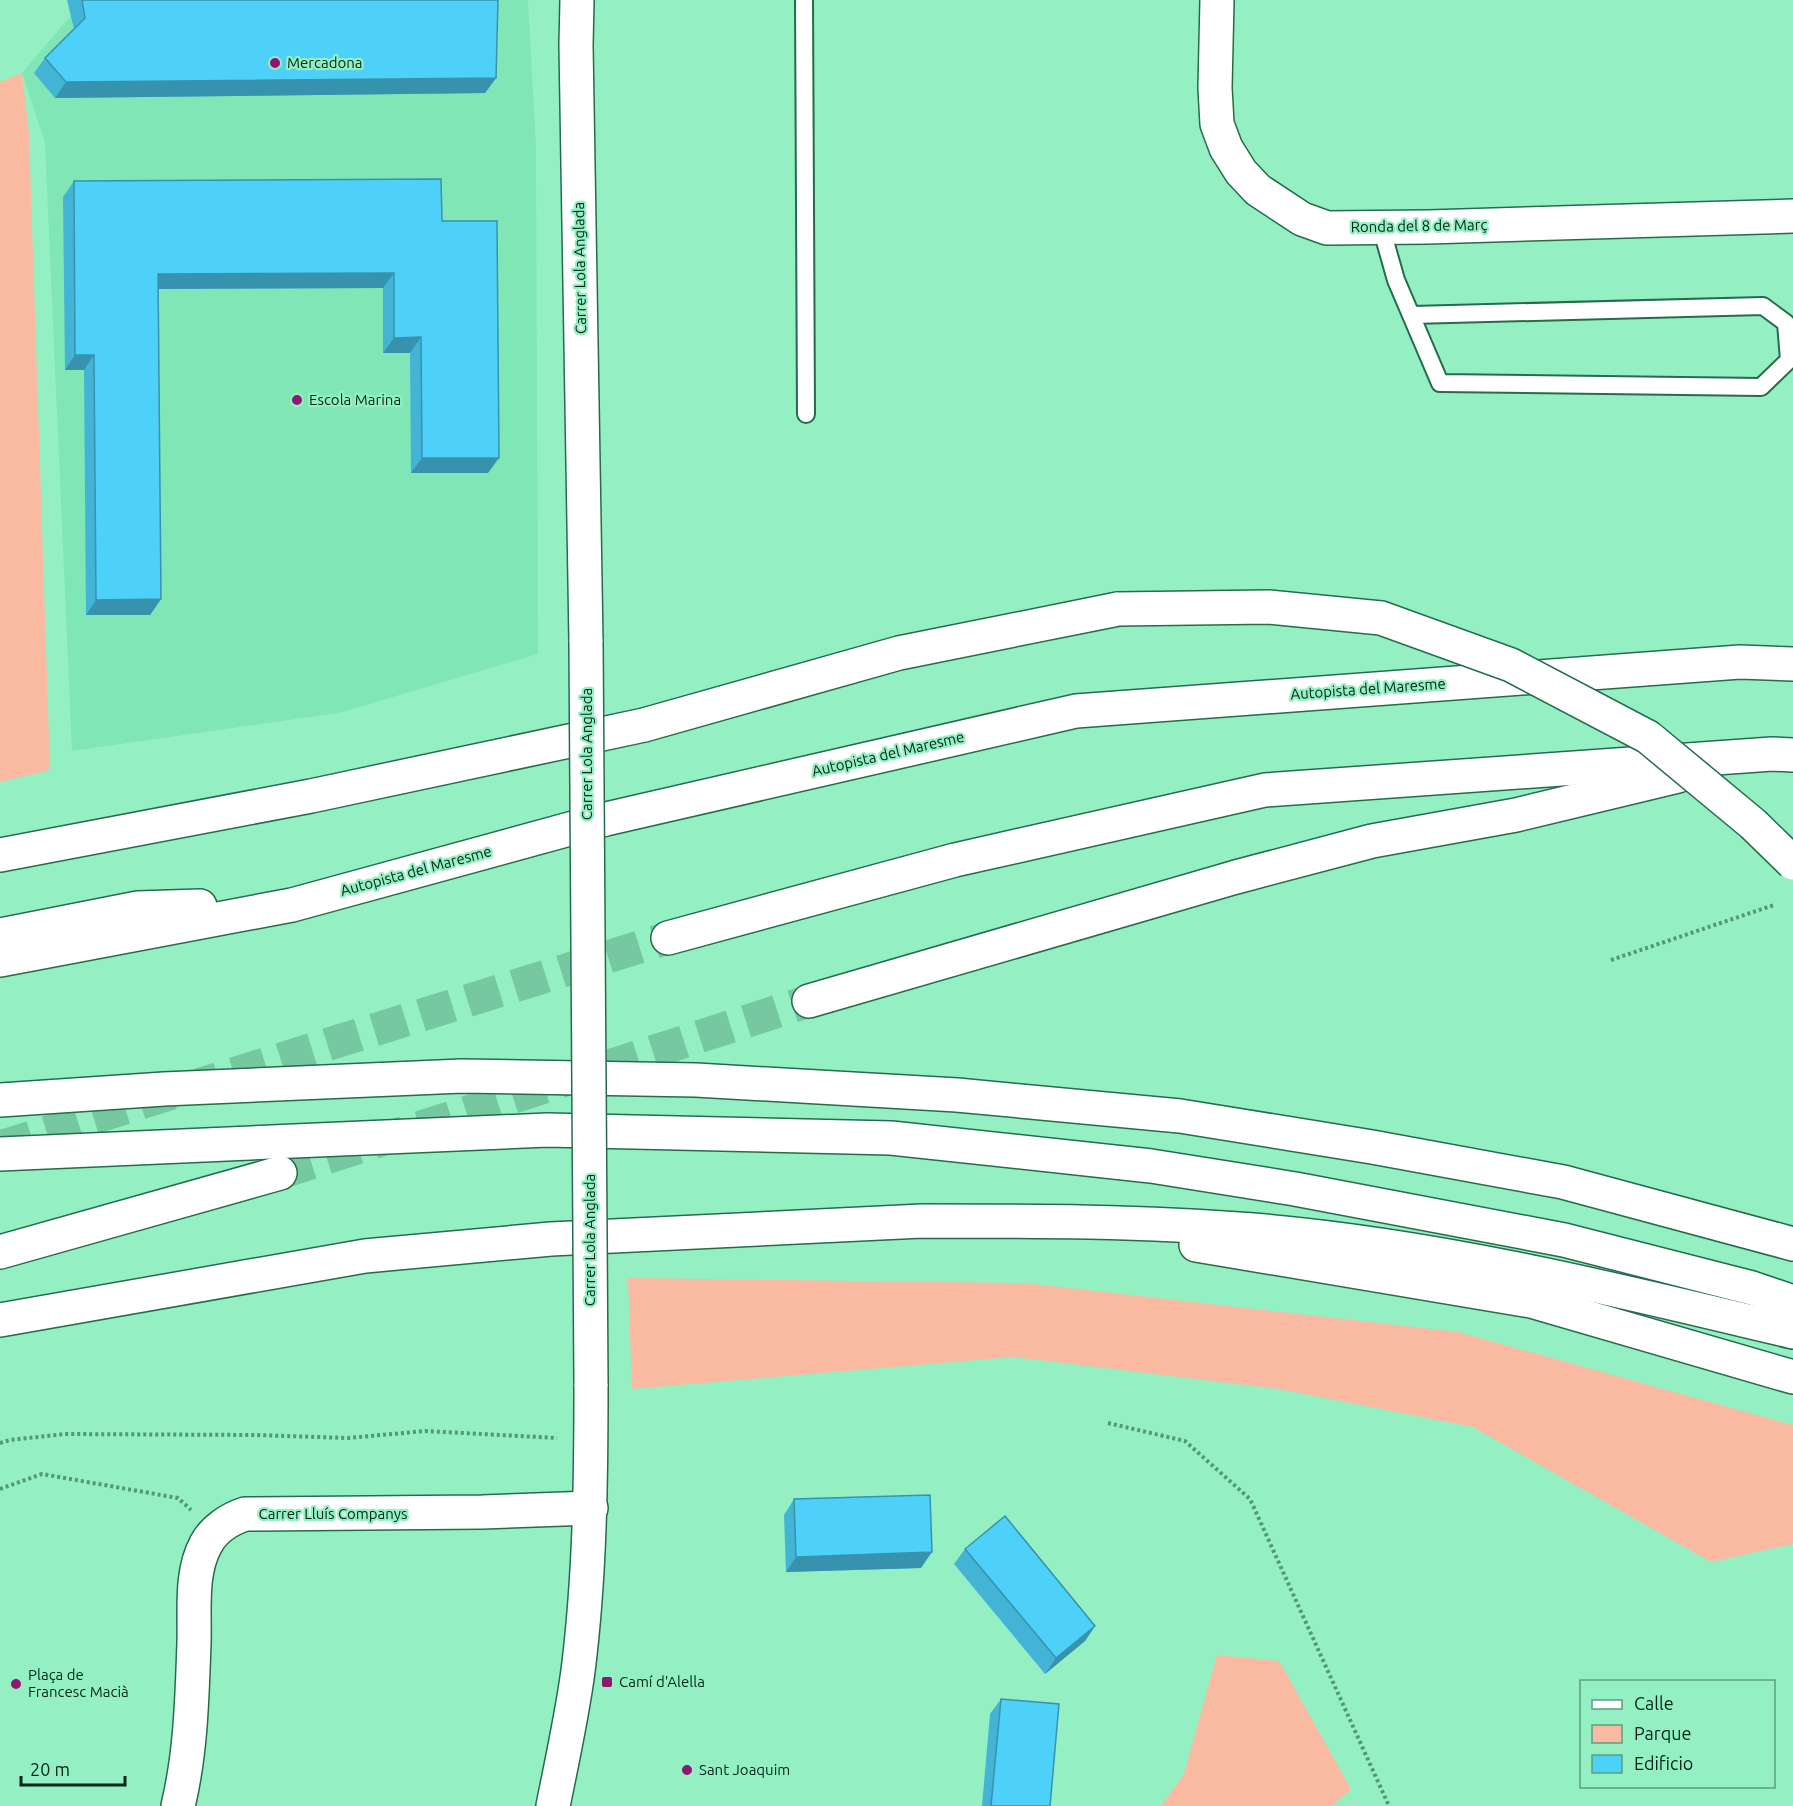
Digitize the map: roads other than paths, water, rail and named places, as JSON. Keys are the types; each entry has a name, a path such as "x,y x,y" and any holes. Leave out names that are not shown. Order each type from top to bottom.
{"main road":[{"name":"Carrer Lola Anglada","path":"553,1806 578,1673 591,1508 586,642 576,68 577,0"},
{"name":"Ronda del 8 de Març","path":"1217,0 1215,88 1217,124 1226,148 1241,172 1258,190 1302,219 1327,228 1793,216"},
{"path":"0,855 311,796 632,727 898,653 1118,609 1268,607 1381,618 1511,665 1648,738 1753,824 1793,863"},
{"name":"Autopista del Maresme","path":"0,960 292,905 606,819 1076,711 1740,662 1793,664"},
{"path":"668,938 955,860 1265,790 1783,754"},
{"path":"809,1001 1236,877 1361,844 1516,815 1783,754"},
{"path":"0,935 138,908 292,905"},
{"path":"0,1100 164,1089 462,1076 696,1080 957,1095 1180,1116 1372,1147 1563,1182 1793,1244"},
{"path":"0,1154 547,1130 891,1138 1151,1166 1295,1189 1564,1240 1752,1288 1793,1302"},
{"path":"0,1252 280,1173"},
{"path":"0,1320 365,1256 551,1239 922,1221 982,1221 1255,1230 1377,1245 1517,1268 1793,1332"},
{"path":"982,1221 1138,1236 1531,1301 1793,1377"},
{"name":"Carrer Lluís Companys","path":"178,1806 190,1743 197,1572 206,1544 216,1532 237,1517 246,1514 482,1512 591,1508"}],"lane":[{"path":"804,0 806,414"},
{"path":"1381,227 1396,280 1440,383 1761,387 1790,360 1786,323 1763,306 1412,315"}],"tunnel":[{"path":"0,1147 668,938"},
{"path":"280,1173 809,1001"}],"place":[{"name":"Mercadona","path":"275,63"},
{"name":"Escola Marina","path":"297,400"},
{"name":"Camí d'Alella","path":"607,1682"},
{"name":"Plaça de Francesc Macià","path":"16,1684"},
{"name":"Sant Joaquim","path":"687,1770"}]}
